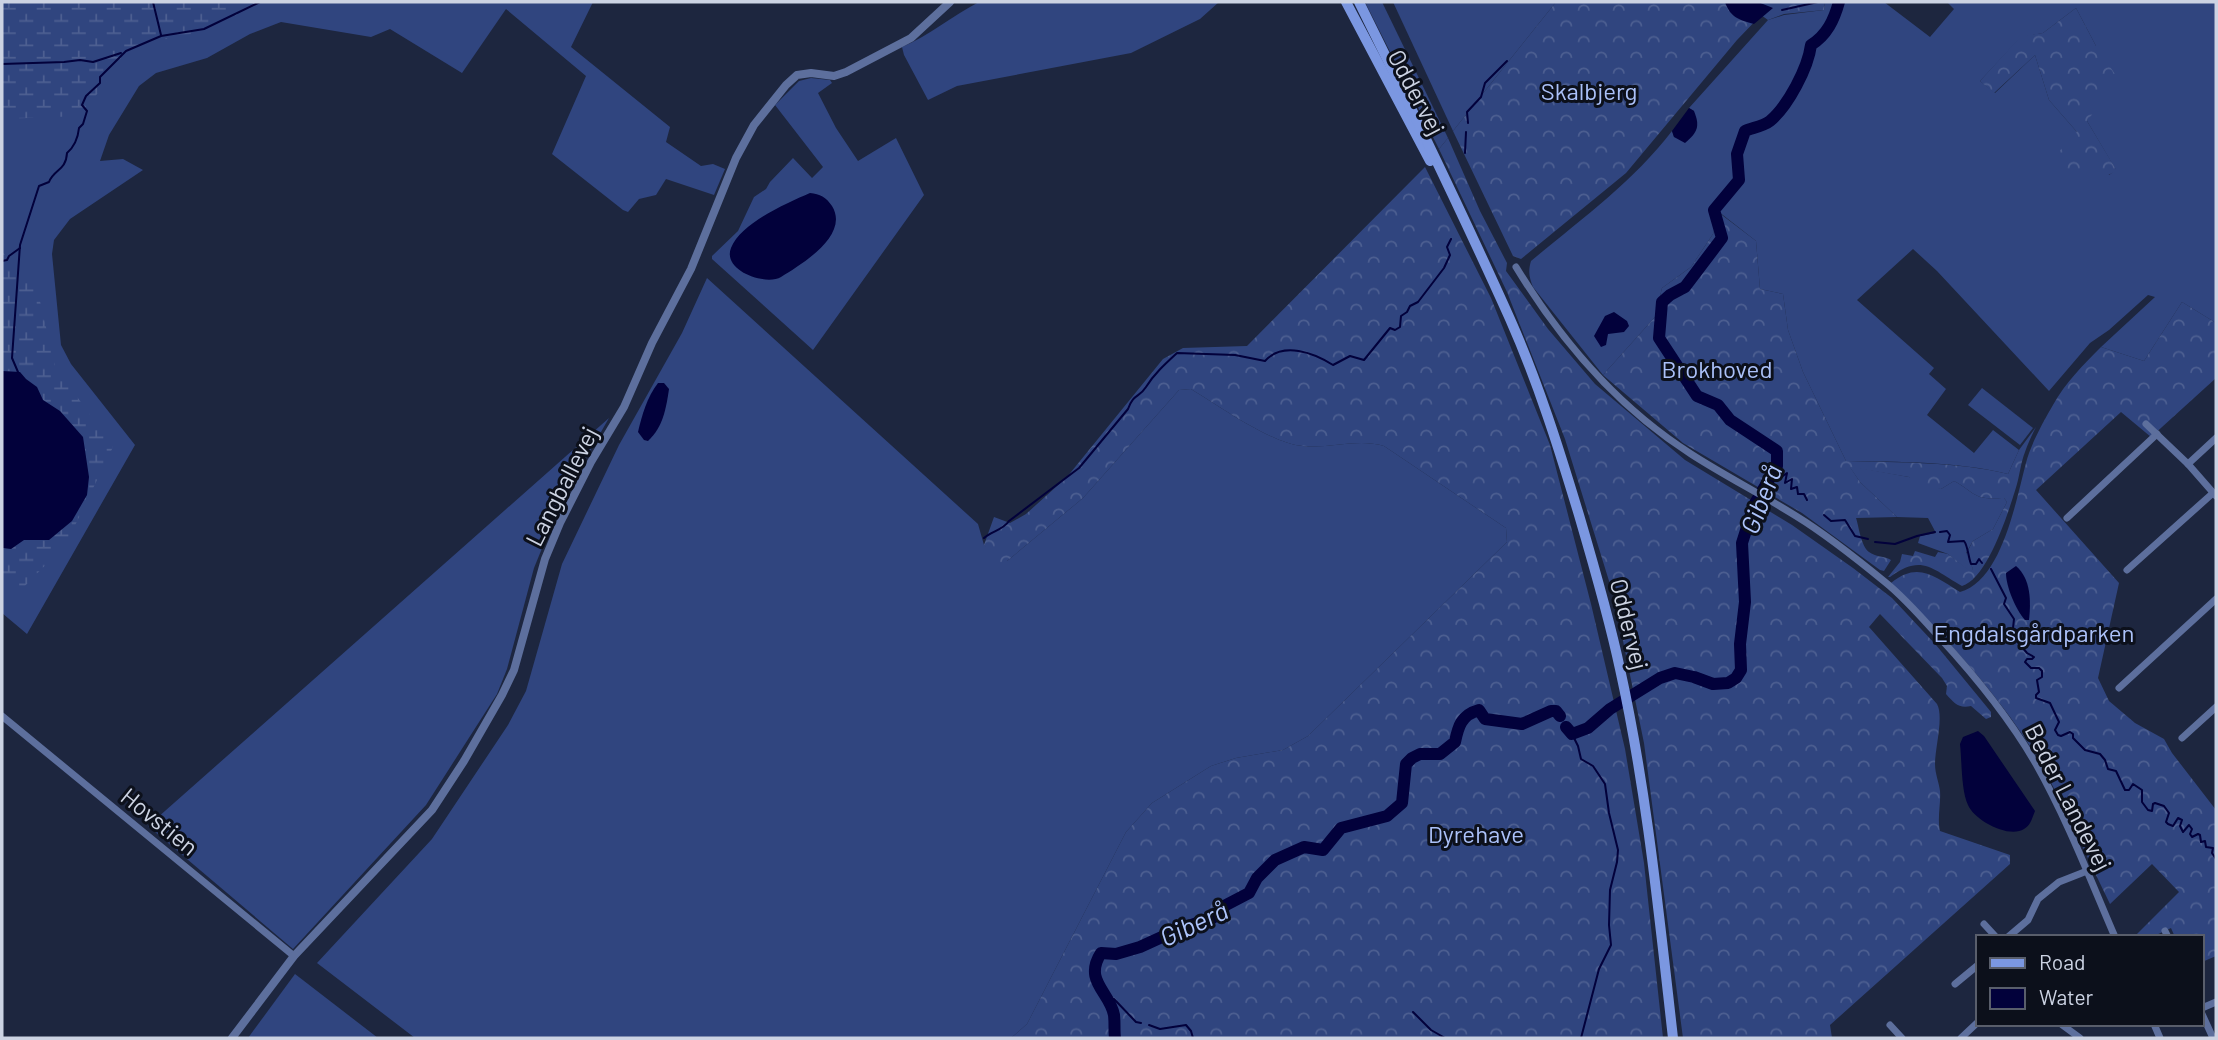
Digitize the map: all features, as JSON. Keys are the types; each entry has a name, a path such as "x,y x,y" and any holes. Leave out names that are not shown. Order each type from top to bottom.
{"main road":[{"name":"Oddervej","path":"1346,2 1471,238"},
{"name":"Oddervej","path":"1359,2 1438,162 1510,320 1540,396 1593,562 1632,725 1650,840 1673,1038"}],"street":[{"name":"Langballevej","path":"232,1038 294,956 432,810 502,695 514,670 545,559 560,523 624,407 652,343 691,268 713,210 754,125 797,75 811,73 834,76 846,72 911,38 950,2"},
{"name":"Beder Landevej","path":"1516,267 1562,336 1605,385 1690,454 1805,522 1886,583 1954,652 1993,701 2031,756 2087,871 2112,935"},
{"path":"2127,570 2215,495 2188,464 2146,424"},
{"path":"2067,519 2157,435"},
{"path":"2188,464 2216,438"},
{"path":"2119,688 2216,599"},
{"path":"2182,738 2216,706"},
{"name":"Hovstien","path":"2,716 294,956"},
{"path":"2010,935 2028,920 2038,899 2059,882 2087,871"},
{"path":"1984,924 1994,935"},
{"path":"1955,984 1976,967"},
{"path":"2204,1018 2213,1038"},
{"path":"1961,1038 1976,1024"},
{"path":"1890,1025 1902,1038"},
{"path":"2064,1026 2080,1038"}],"green space":[{"path":"2,2 593,2 571,47 670,127 666,142 701,166 713,164 725,169 714,195 666,179 656,195 639,199 628,212 623,210 552,154 586,76 506,9 462,73 390,29 371,37 281,22 250,34 207,58 156,73 139,86 109,135 100,161 123,159 143,170 70,219 54,240 52,254 61,345 71,364 135,445 27,634 2,613"},
{"path":"2,2 259,2 210,30 161,40 124,57 81,116 2,119"},
{"path":"979,2 1219,2 1200,19 1131,53 957,86 928,100 902,47"},
{"path":"1365,2 1382,2 1448,138 1439,149"},
{"path":"1393,2 1556,2 1453,131"},
{"name":"Skalbjerg","path":"1556,2 1825,2 1824,10 1784,14 1768,20 1761,15 1626,173 1521,259 1513,256 1453,131"},
{"path":"1825,2 1884,2 1930,37 1954,9 1947,2 2216,2 2216,323 2182,302 2144,361 2101,347 2155,297 2148,295 2090,343 2049,391 1937,271 1913,249 1857,300 1934,368 1929,374 1946,389 1927,415 1974,453 1993,430 2019,450 2008,474 1948,464 1846,461 1803,372 1788,330 1783,294 1760,289 1756,241 1719,212 1713,234 1691,267 1662,288 1655,317 1603,375 1533,287 1529,274 1531,261 1623,184 1672,131 1674,137 1694,111 1689,108 1768,20 1784,15 1824,10","holes":["2076,8 2096,46 2087,121 2116,170 2109,175 2049,100 2035,55 1995,93 1980,81 2021,37 2043,33"]},
{"path":"2076,8 2096,46 2119,80 2087,121 2117,171 2108,175 2071,178 2062,172 2059,152 2077,132 2049,100 2035,55 1994,93 1980,81 2021,36 2043,33"},
{"path":"811,78 830,80 832,83 818,93 836,128 858,161 896,138 924,195 813,350 712,259 738,231 754,197 766,189 793,158 812,178 823,167 775,105 799,81"},
{"path":"1448,138 1480,211 1507,263 1506,271 1548,329 1595,384 1685,460 1792,525 1892,598 1936,645 1991,712 1991,717 1986,719 1971,706 1963,707 1954,703 1946,694 1947,686 1942,678 1880,614 1869,627 1937,704 1939,724 1935,764 1940,791 1940,831 2010,855 2010,864 1830,1025 1832,1038 1683,1038 1644,743 1614,597 1565,439 1507,292 1439,149"},
{"name":"Dyrehave","path":"1425,167 1491,298 1550,445 1625,749 1644,863 1663,1038 1011,1038 1027,1024 1126,832 1152,803 1211,766 1236,758 1283,750 1308,736 1507,542 1506,528 1384,446 1364,443 1313,447 1290,444 1246,423 1191,389 1179,390 1083,498 1007,561 1000,563 984,545 994,517 1010,523 1026,514 1067,477 1163,359 1183,348 1247,346"},
{"name":"Brokhoved","path":"1718,212 1756,241 1760,289 1783,294 1788,330 1803,372 1846,461 1948,465 2008,474 2019,450 2036,427 1997,541 1972,581 1962,586 1927,566 1919,565 1888,577 1900,562 1902,554 1913,556 1915,551 1935,557 1938,552 1948,554 1970,571 1973,569 1966,554 1973,541 1993,529 2007,502 2004,498 1980,497 1954,481 1941,489 1922,487 1909,477 1850,467 1860,482 1897,517 1856,518 1866,549 1871,554 1891,560 1884,571 1880,570 1802,513 1683,443 1603,375 1655,317 1662,288 1691,267 1713,234"},
{"path":"2,252 36,284 55,366 113,447 66,544 18,593 2,581 2,548 11,549 24,540 49,540 89,477 83,437 60,411 43,400 37,387 20,372 2,371"},
{"path":"707,278 978,524 984,545 1007,561 1083,498 1179,390 1191,389 1246,423 1290,444 1313,447 1364,443 1384,446 1506,528 1507,542 1308,736 1283,750 1236,758 1211,766 1152,803 1126,832 1027,1024 1011,1038 415,1038 317,963 432,839 508,725 526,691 562,564 619,445 682,333"},
{"name":"Engdalsgårdparken","path":"2182,302 2216,323 2216,378 2151,437 2121,412 2036,490 2119,583 2098,678 2109,701 2135,723 2164,739 2216,810 2216,956 2204,961 2204,935 2174,935 2171,928 2156,935 2136,935 2179,892 2152,864 2110,904 2059,798 2025,739 1972,669 1891,583 1901,576 1918,572 1934,576 1960,592 1974,585 1987,572 1997,556 2012,517 2031,449 2063,389 2101,347 2144,361"},
{"path":"1982,388 2033,428 2020,445 1968,405"},
{"path":"609,418 582,465 534,568 507,669 497,694 426,805 293,949 148,826"},
{"path":"1849,466 1909,477 1941,489 1954,481 1980,497 2004,498 2007,502 1993,529 1973,541 1966,553 1973,569 1970,572 1948,554 1918,543 1920,536 1936,533 1928,518 1897,517 1860,482"},
{"path":"295,974 378,1038 248,1038"}],"water":[{"path":"1725,2 1758,2 1773,8 1754,24 1736,17"},
{"path":"1689,108 1694,111 1697,125 1693,135 1685,143 1674,137 1672,131"},
{"path":"810,193 827,200 836,217 835,228 821,247 781,277 774,279 756,278 733,264 731,248 744,230 789,202"},
{"path":"1614,312 1627,321 1629,326 1624,332 1608,334 1606,345 1601,347 1594,336 1605,316"},
{"path":"2,371 20,372 37,387 43,400 60,411 83,437 89,477 87,495 72,521 49,540 24,540 11,549 2,548"},
{"path":"658,383 664,383 669,389 668,396 660,424 648,441 638,432 648,400"},
{"path":"2016,566 2027,584 2030,598 2029,620 2025,620 2018,610 2008,585 2006,573"},
{"path":"1978,731 2035,811 2024,829 2010,832 2001,830 1984,822 1968,805 1963,784 1960,744 1963,737"}],"waterway":[{"path":"153,2 161,35"},
{"path":"18,372 12,358 20,245 39,186 49,182 62,167 67,153 76,142 87,111 82,105 86,96 100,83 100,77 126,51 161,36 204,29 260,2"},
{"path":"1782,10 1818,2"},
{"name":"Giberå","path":"1566,727 1572,734 1588,728 1610,709 1660,678 1675,673 1713,684 1728,683 1736,678 1741,670 1740,644 1745,602 1742,543 1754,505 1777,466 1777,451 1730,420 1718,405 1697,396 1659,338 1662,302 1685,287 1722,238 1714,210 1739,180 1737,154 1745,131 1767,123 1784,106 1801,75 1811,45 1829,26 1839,2"},
{"path":"2,64 80,60 93,62 121,53"},
{"path":"1468,123 1467,112 1481,97 1485,83 1507,61"},
{"path":"1465,153 1466,132"},
{"path":"984,538 1004,526 1079,468 1128,409 1132,400 1177,353 1235,355 1265,361 1272,355 1289,350 1317,356 1333,365 1350,356 1364,360 1390,328 1395,330 1400,327 1401,316 1418,302 1444,268 1450,255 1447,247 1451,239"},
{"path":"2,261 7,260 20,248"},
{"path":"1777,466 1780,478 1787,473 1785,483 1792,479 1791,489 1797,487 1798,494 1804,494 1807,500"},
{"path":"1824,515 1831,521 1845,520 1855,536 1868,539"},
{"path":"1940,532 1947,531 1950,535 1948,542 1964,541 1971,564 1976,564 1979,559 1982,563"},
{"path":"1875,542 1895,544 1935,532"},
{"path":"1991,569 2006,598 2004,604 2014,619 2013,628 2018,631 2017,641 2034,657 2025,662 2031,668 2039,668 2042,671 2042,677 2037,680 2039,692 2036,698 2050,703 2059,722 2055,730 2058,735 2070,732 2085,750 2100,754 2108,769 2116,771 2125,790 2129,790 2133,784 2142,790 2142,802 2148,810 2152,811 2155,803 2164,806 2169,813 2166,822 2173,826 2178,818 2182,820 2180,826 2183,832 2189,825 2192,837 2200,835 2201,842 2205,841 2206,847 2213,848 2212,853 2216,859"},
{"name":"Giberå","path":"1115,1038 1112,1007 1096,979 1096,963 1101,953 1116,954 1140,947 1214,917 1226,905 1249,893 1257,878 1275,860 1304,847 1323,850 1341,828 1387,816 1402,803 1406,764 1420,754 1440,754 1455,742 1461,722 1473,712 1479,710 1485,719 1522,724 1551,711 1556,711 1560,716"},
{"path":"1572,734 1581,759 1593,766 1605,784 1618,850 1610,890 1611,945 1599,969 1581,1038"},
{"path":"1106,1000 1114,999 1136,1022 1141,1023"},
{"path":"1413,1012 1431,1030 1445,1038"},
{"path":"1149,1025 1160,1029 1186,1025 1193,1038"}]}
